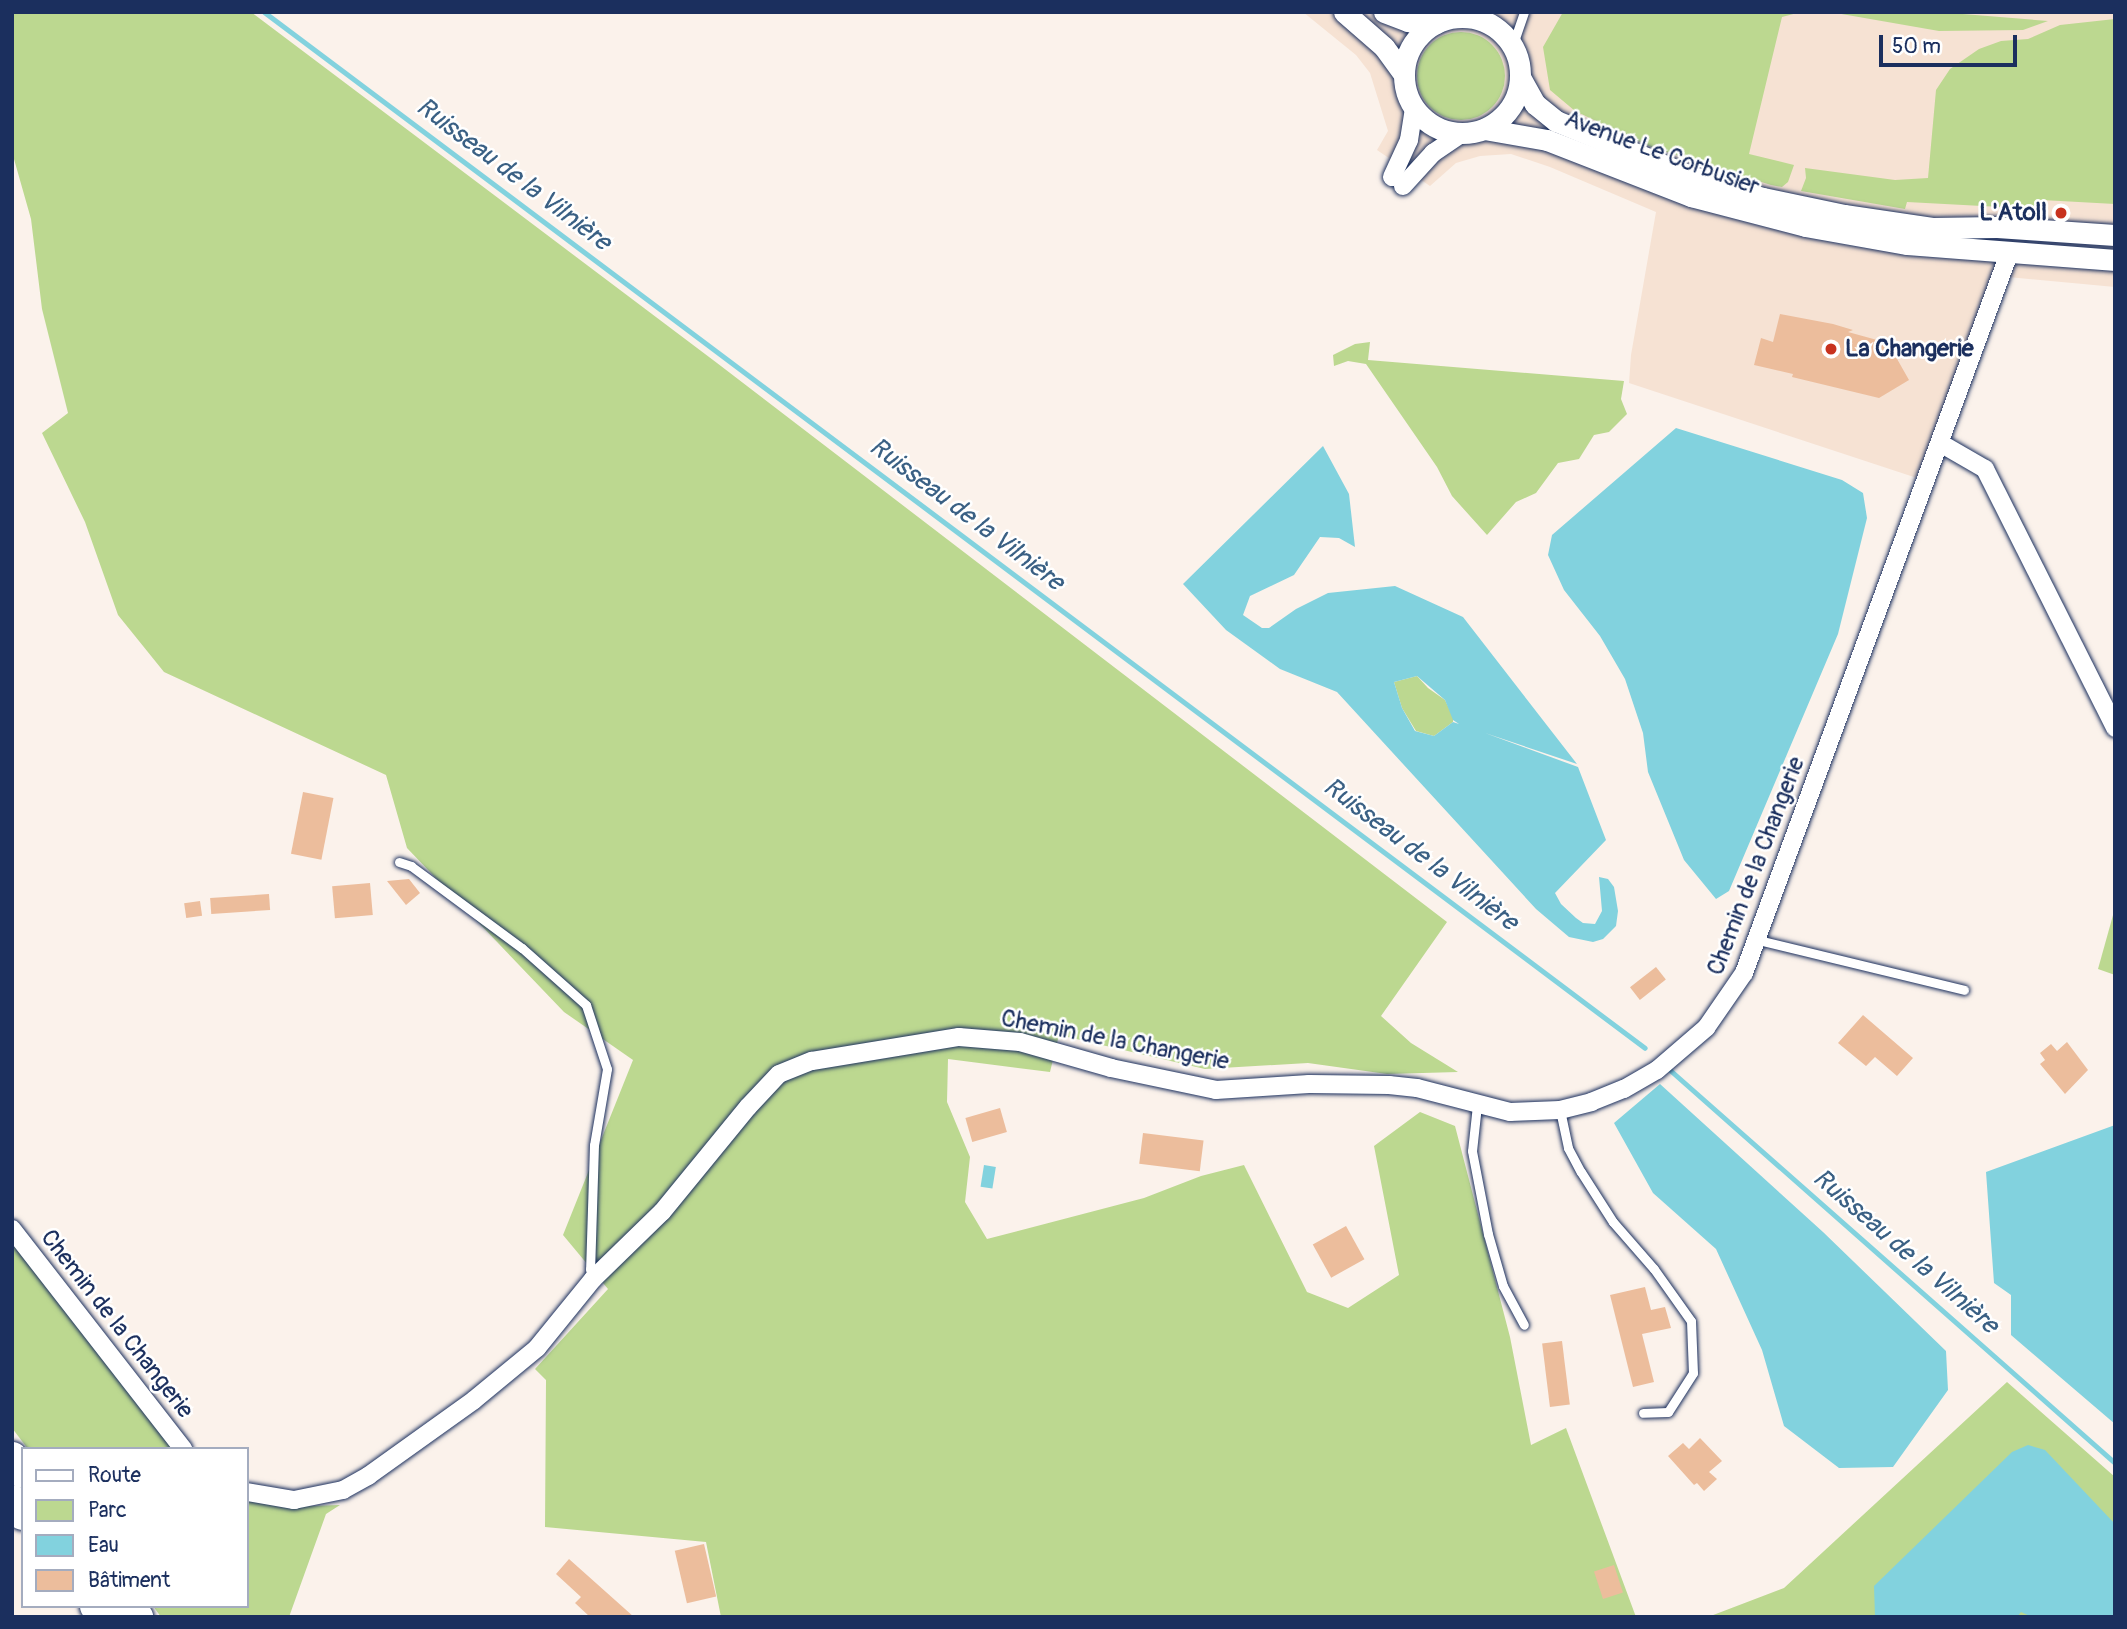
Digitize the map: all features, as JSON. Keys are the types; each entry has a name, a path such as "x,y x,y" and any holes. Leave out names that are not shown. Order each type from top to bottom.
{"street":[{"path":"1344,12 1384,47 1404,75 1413,107 1409,140 1398,182 1463,133 1484,129 1507,111 1515,99 1520,77 1512,47 1492,26 1466,15 1436,23 1408,21 1384,12"},
{"path":"1404,75 1413,45 1436,23"},
{"name":"Avenue Le Corbusier","path":"1520,77 1535,104 1556,121 1689,176 1763,198 1844,215 1932,228 1997,227 2115,235"},
{"path":"1413,107 1435,126 1463,133"},
{"name":"Avenue Le Corbusier","path":"1484,129 1546,140 1657,185 1773,219 1907,244 2115,260"},
{"name":"Chemin de la Changerie","path":"248,1492 271,1498 306,1498 343,1490 368,1476 474,1400 537,1348 593,1279 662,1212 748,1107 779,1074 812,1061 959,1037 1020,1042 1111,1068 1216,1090 1310,1084 1389,1085 1417,1088 1510,1112 1560,1110 1624,1089 1685,1049 1726,1003 1758,940 1923,480 1940,443 2010,251"},
{"path":"1940,443 1985,469 2115,728"},
{"name":"Chemin de la Changerie","path":"12,1229 181,1447"}],"lane":[{"path":"1512,47 1524,12"},
{"path":"399,862 411,866 522,948 586,1005 607,1069 594,1144 590,1269 593,1279"},
{"path":"1758,940 1964,990"},
{"path":"1477,1105 1472,1151 1488,1234 1503,1286 1524,1325"},
{"path":"1560,1110 1568,1148 1581,1172 1613,1222 1654,1269 1691,1321 1693,1373 1668,1412 1643,1413"}],"shaded area":[{"name":"L'Atoll","path":"1303,12 2115,12 2115,287 1998,276 1923,480 1629,383 1631,355 1656,212 1550,167 1511,154 1480,156 1456,163 1430,186 1377,150 1388,131 1370,73 1356,55"}],"green space":[{"path":"12,12 251,12 717,363 1447,922 1381,1016 1411,1043 1458,1072 1387,1074 1308,1063 1205,1069 1059,1035 1050,1072 948,1059 947,1102 970,1157 965,1202 987,1239 1144,1198 1201,1176 1244,1165 1307,1292 1348,1308 1399,1275 1374,1146 1420,1112 1455,1126 1510,1337 1531,1445 1566,1428 1636,1617 721,1617 706,1542 545,1527 546,1380 535,1369 608,1289 563,1235 633,1060 564,1012 407,848 386,775 164,672 118,615 85,522 42,433 68,413 42,309 31,219 12,152"},
{"path":"1563,12 1801,12 1782,17 1749,154 1794,165 1788,182 1782,187 1771,185 1651,147 1575,111 1550,90 1543,47"},
{"path":"1830,12 1938,12 2048,21 2023,30 1939,31"},
{"path":"2115,19 2115,204 2042,200 2041,209 1907,202 1905,209 1801,191 1806,178 1805,168 1895,180 1928,178 1936,90 1950,69 1979,49 2001,41 2028,39 2060,25"},
{"path":"1461,32 1478,36 1492,45 1501,59 1505,76 1501,93 1492,107 1478,116 1461,120 1444,116 1430,107 1421,93 1417,76 1421,59 1430,45 1444,36"},
{"path":"1370,342 1368,360 1624,381 1621,399 1627,414 1609,432 1594,435 1579,459 1558,463 1536,493 1516,502 1487,535 1452,496 1437,467 1366,364 1348,361 1334,366 1333,355 1355,344"},
{"path":"1417,676 1445,700 1453,717 1453,722 1434,736 1416,731 1402,708 1394,682"},
{"path":"2115,908 2115,975 2098,969"},
{"path":"12,1242 172,1447 26,1447 12,1428"},
{"path":"2007,1382 2115,1477 2115,1617 1708,1617 1784,1588"},
{"path":"248,1498 260,1503 340,1505 326,1514 289,1617 161,1617 154,1608 248,1608"}],"water":[{"path":"1676,428 1842,480 1863,493 1867,518 1838,634 1729,891 1716,899 1684,860 1648,772 1643,733 1625,679 1600,636 1564,590 1548,555 1552,535"},
{"path":"1323,446 1349,494 1355,547 1339,538 1320,537 1294,575 1250,596 1243,615 1262,628 1269,628 1296,609 1328,593 1395,586 1463,617 1577,764 1485,733 1578,767 1606,840 1555,893 1561,904 1576,918 1583,923 1595,924 1602,911 1599,877 1608,879 1614,887 1618,911 1616,926 1603,939 1593,942 1569,937 1536,909 1337,692 1280,669 1226,630 1183,584","holes":["1417,676 1445,700 1453,720 1459,724 1453,722 1434,736 1415,731 1402,708 1394,682"]},
{"path":"1660,1084 1823,1232 1946,1351 1948,1390 1893,1467 1839,1468 1784,1426 1762,1350 1716,1249 1653,1193 1614,1123"},
{"path":"2115,1125 2115,1424 2011,1335 2011,1295 1994,1283 1986,1172"},
{"path":"984,1165 996,1167 992,1189 981,1187"},
{"path":"2028,1445 2045,1450 2115,1524 2115,1617 2032,1617 2021,1612 2017,1617 1875,1617 1874,1586 2012,1452"}],"building":[{"name":"La Changerie","path":"1780,314 1833,324 1853,330 1848,332 1888,343 1909,380 1879,398 1754,365 1761,338 1773,342"},
{"path":"303,792 333,798 321,860 291,854"},
{"path":"409,879 420,893 406,905 387,881"},
{"path":"370,883 373,915 335,918 332,886"},
{"path":"269,894 270,910 211,914 210,898"},
{"path":"200,901 202,916 186,918 184,903"},
{"path":"1656,967 1666,980 1640,1000 1630,987"},
{"path":"1863,1015 1913,1058 1897,1076 1875,1057 1866,1066 1838,1043"},
{"path":"2067,1042 2088,1070 2065,1094 2040,1064 2045,1060 2040,1053 2051,1044 2057,1051"},
{"path":"1000,1108 1007,1132 972,1142 965,1118"},
{"path":"1143,1133 1204,1140 1200,1171 1139,1164"},
{"path":"1346,1226 1364,1259 1331,1278 1313,1244"},
{"path":"1645,1287 1651,1310 1665,1307 1671,1328 1642,1334 1654,1382 1633,1387 1610,1295"},
{"path":"1562,1341 1570,1405 1550,1407 1542,1343"},
{"path":"1700,1438 1722,1461 1709,1472 1717,1479 1704,1491 1697,1483 1694,1485 1668,1456 1683,1443 1689,1449"},
{"path":"704,1544 716,1597 687,1603 675,1551"},
{"path":"569,1559 634,1617 590,1617 575,1603 581,1597 556,1574"},
{"path":"1614,1565 1623,1593 1603,1599 1594,1571"}],"waterway":[{"name":"Ruisseau de la Vilnière","path":"264,12 1645,1048"},
{"name":"Ruisseau de la Vilnière","path":"1671,1071 2115,1463"}],"place":[{"name":"L'Atoll","path":"2061,213"},
{"name":"La Changerie","path":"1831,349"}]}
